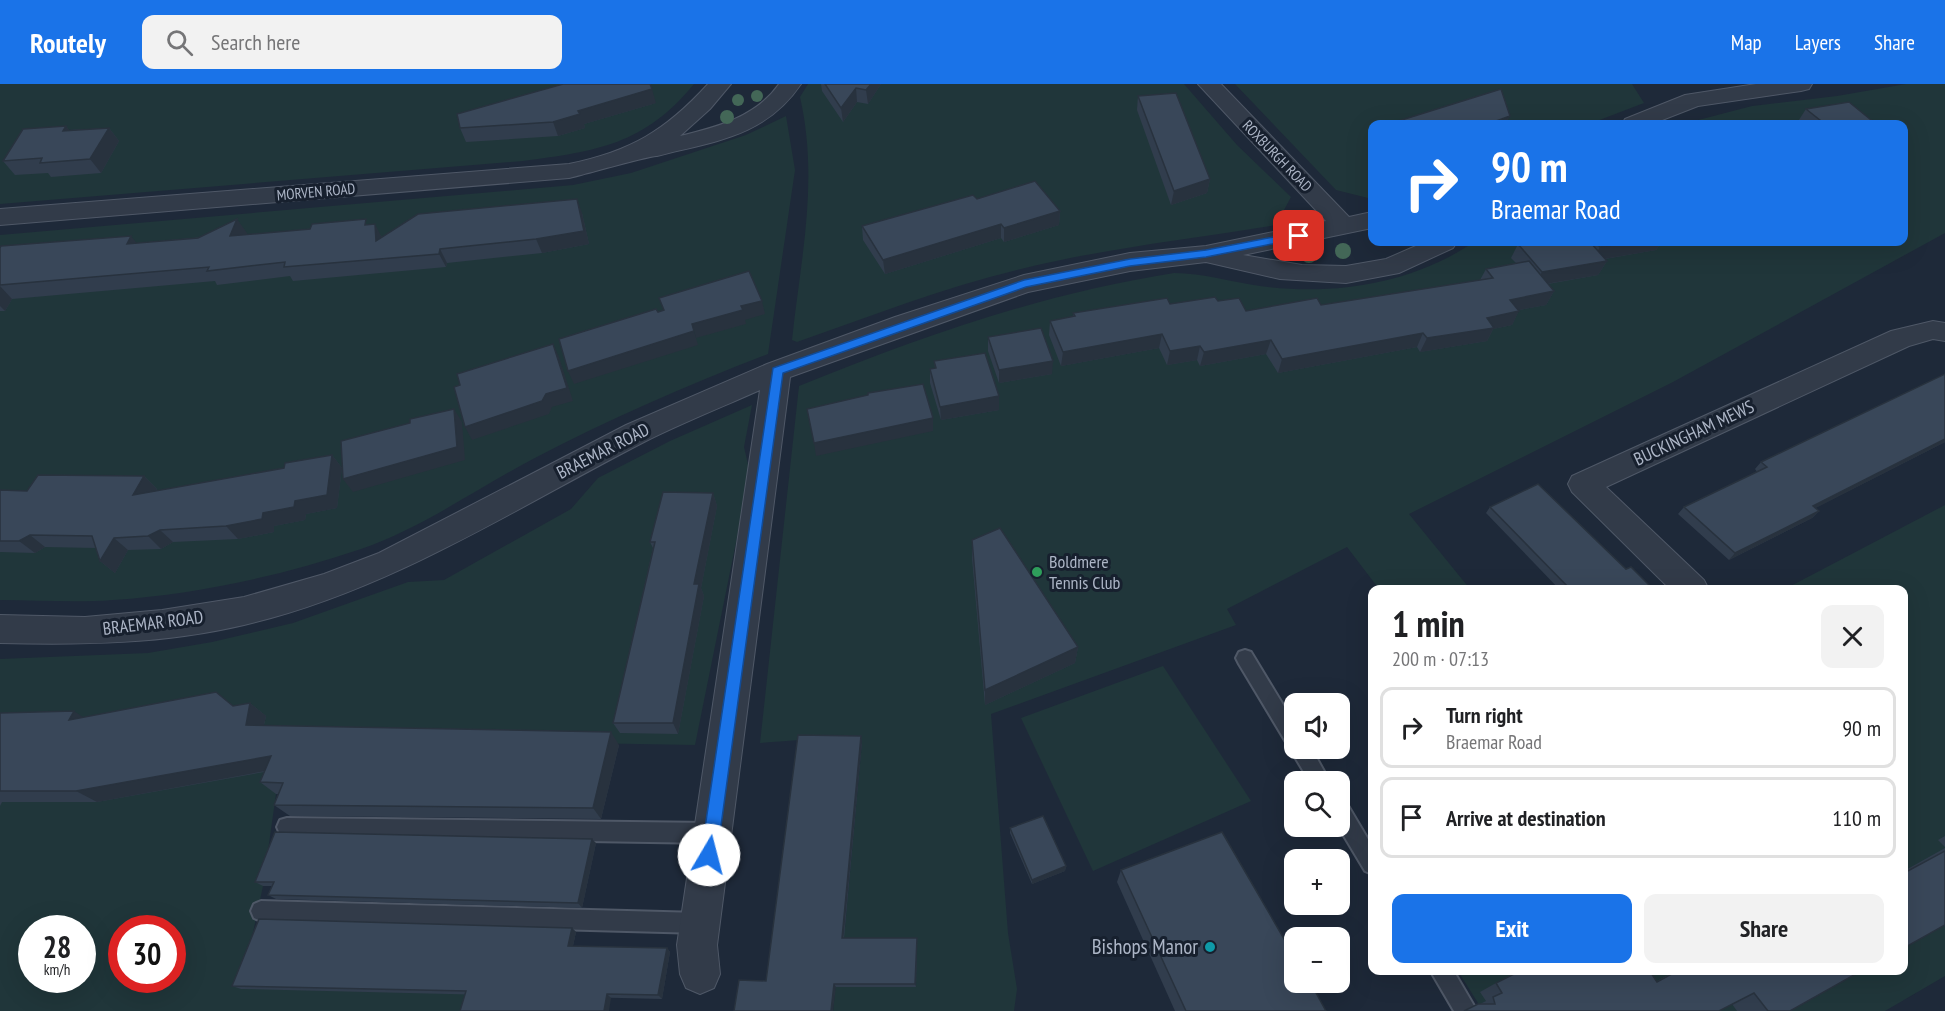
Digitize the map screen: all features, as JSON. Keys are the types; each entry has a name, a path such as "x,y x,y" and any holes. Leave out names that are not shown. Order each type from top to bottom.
{"street":[{"name":"MORVEN ROAD","path":"631,157 672,132 720,84"},
{"name":"MORVEN ROAD","path":"0,218 569,171 631,157 750,121 780,99 789,84"},
{"name":"ROXBURGH ROAD","path":"1209,84 1359,224"},
{"path":"1667,84 1693,100"},
{"path":"1643,120 1693,100 1801,84"},
{"name":"BRAEMAR ROAD","path":"0,629 85,631 162,624 244,611 328,586 390,562 636,433 777,371 1024,284 1130,262 1206,254 1359,224"},
{"name":"BRAEMAR ROAD","path":"1206,254 1287,274 1318,275 1390,267 1435,246"},
{"name":"BUCKINGHAM MEWS","path":"1688,585 1583,484 1901,338 1933,330 1945,332"},
{"path":"700,974 697,945 777,371"}],"lane":[{"path":"1245,658 1284,722"},
{"path":"287,827 712,833"},
{"path":"1350,828 1368,857"},
{"path":"261,911 700,923"},
{"path":"1443,975 1466,1011"}],"green space":[{"path":"0,84 694,84 657,120 637,133 618,142 574,153 523,161 0,204"},
{"path":"808,84 1184,84 1237,145 1291,197 1276,225 1117,250 1021,269 936,293 797,342 792,340 808,189 808,159 800,97"},
{"path":"1235,84 1632,84 1644,103 1599,120 1368,120 1368,198 1336,190"},
{"path":"1906,84 1945,84 1945,233 1673,382 1409,514 1467,585 1376,585 1347,547 1227,609 1236,625 991,714 1008,933 1017,989 1014,1011 833,1011 840,942 845,927 862,742 800,740 760,743 799,386 891,350 983,319 1077,292 1174,273 1288,289 1344,288 1399,277 1425,268 1467,246 1908,246 1908,120 1698,120 1752,106 1837,96"},
{"path":"786,116 795,170 768,354 620,416 533,459 406,530 331,559 239,582 145,597 99,601 0,600 0,235 573,185 631,173 746,135"},
{"path":"752,405 744,447 750,473 695,745 300,738 276,794 263,886 241,988 472,994 467,1011 0,1011 0,659 148,653 212,642 293,623 408,582 444,580 571,509 598,478 670,441"},
{"path":"1945,505 1945,976 1885,1011 1483,1011 1460,975 1908,975 1908,585 1793,585"},
{"path":"1163,666 1251,801 1093,871 1021,718"}],"building":[{"path":"563,84 650,84 652,89 578,111 580,114 553,122 460,128 457,114"},
{"path":"825,84 871,84 866,90 856,88 841,108"},
{"path":"1501,89 1510,116 1499,120 1402,120"},
{"path":"1176,93 1210,179 1174,191 1138,96"},
{"path":"1849,102 1871,120 1820,120 1806,109"},
{"path":"66,126 63,131 109,128 90,159 40,163 42,158 3,161 23,129"},
{"path":"1035,181 1060,211 1004,228 1001,224 883,260 862,226 973,195 977,199"},
{"path":"577,199 584,231 536,239 440,249 439,254 284,267 285,262 207,271 209,267 0,285 1,246 131,236 127,244 198,238 237,219 230,236 310,229 312,224 366,219 365,225 375,224 376,241 418,214"},
{"path":"1520,246 1594,246 1607,261 1542,272"},
{"path":"1529,261 1554,291 1510,300 1519,311 1487,318 1494,328 1427,338 1423,333 1282,359 1271,340 1204,352 1200,346 1170,351 1162,334 1063,352 1050,321 1075,316 1073,313 1167,298 1170,304 1215,297 1218,301 1239,298 1246,311 1317,298 1321,305 1493,278 1486,269"},
{"path":"749,271 762,301 741,306 743,310 692,324 694,331 568,371 559,339 656,309 658,312 664,310 659,298"},
{"path":"1041,328 1053,361 999,370 988,337"},
{"path":"553,344 567,388 546,394 542,401 465,427 454,387 460,385 457,374"},
{"path":"985,353 999,396 940,407 930,369 936,368 934,361"},
{"path":"1945,374 1945,439 1813,506 1819,511 1735,553 1684,507 1767,467 1761,462"},
{"path":"923,384 933,418 814,443 807,409 868,395 868,393"},
{"path":"454,409 457,447 343,479 341,441 410,423 410,419"},
{"path":"332,455 327,495 295,501 294,507 263,513 262,519 226,526 160,530 148,536 114,538 100,561 92,536 30,535 19,541 0,541 0,490 27,491 38,475 144,476 133,495 284,468 285,463"},
{"path":"1538,484 1626,569 1631,567 1649,585 1566,585 1490,507"},
{"path":"663,492 713,493 694,584 699,584 673,723 613,723 655,542 650,542"},
{"path":"1000,528 1078,647 985,690 972,540"},
{"path":"216,692 233,706 250,703 246,725 611,732 593,808 274,805 283,783 260,782 271,756 76,791 0,791 0,713 74,711 69,720"},
{"path":"798,735 861,736 842,938 917,938 915,984 834,984 831,1011 734,1011 739,980 766,981"},
{"path":"1043,816 1066,866 1032,880 1010,828"},
{"path":"275,832 592,839 578,903 268,895 274,882 255,882"},
{"name":"Bishops Manor","path":"1222,832 1284,939 1284,993 1316,993 1326,1011 1186,1011 1121,870"},
{"path":"1945,851 1945,925 1908,946 1908,871"},
{"path":"259,919 572,928 568,946 667,948 658,995 607,994 604,1011 460,1011 466,991 232,986"},
{"path":"1512,975 1652,975 1657,982 1670,975 1854,975 1790,1011 1768,1011 1754,993 1719,1011 1464,1011 1478,1004 1495,1004 1493,997 1502,993 1496,983"}],"place":[{"name":"Boldmere Tennis Club","path":"1037,572"},
{"name":"Bishops Manor","path":"1210,947"}],"route":[{"path":"709,855 777,371 904,324 1024,284 1130,262 1206,254 1299,236"}]}
